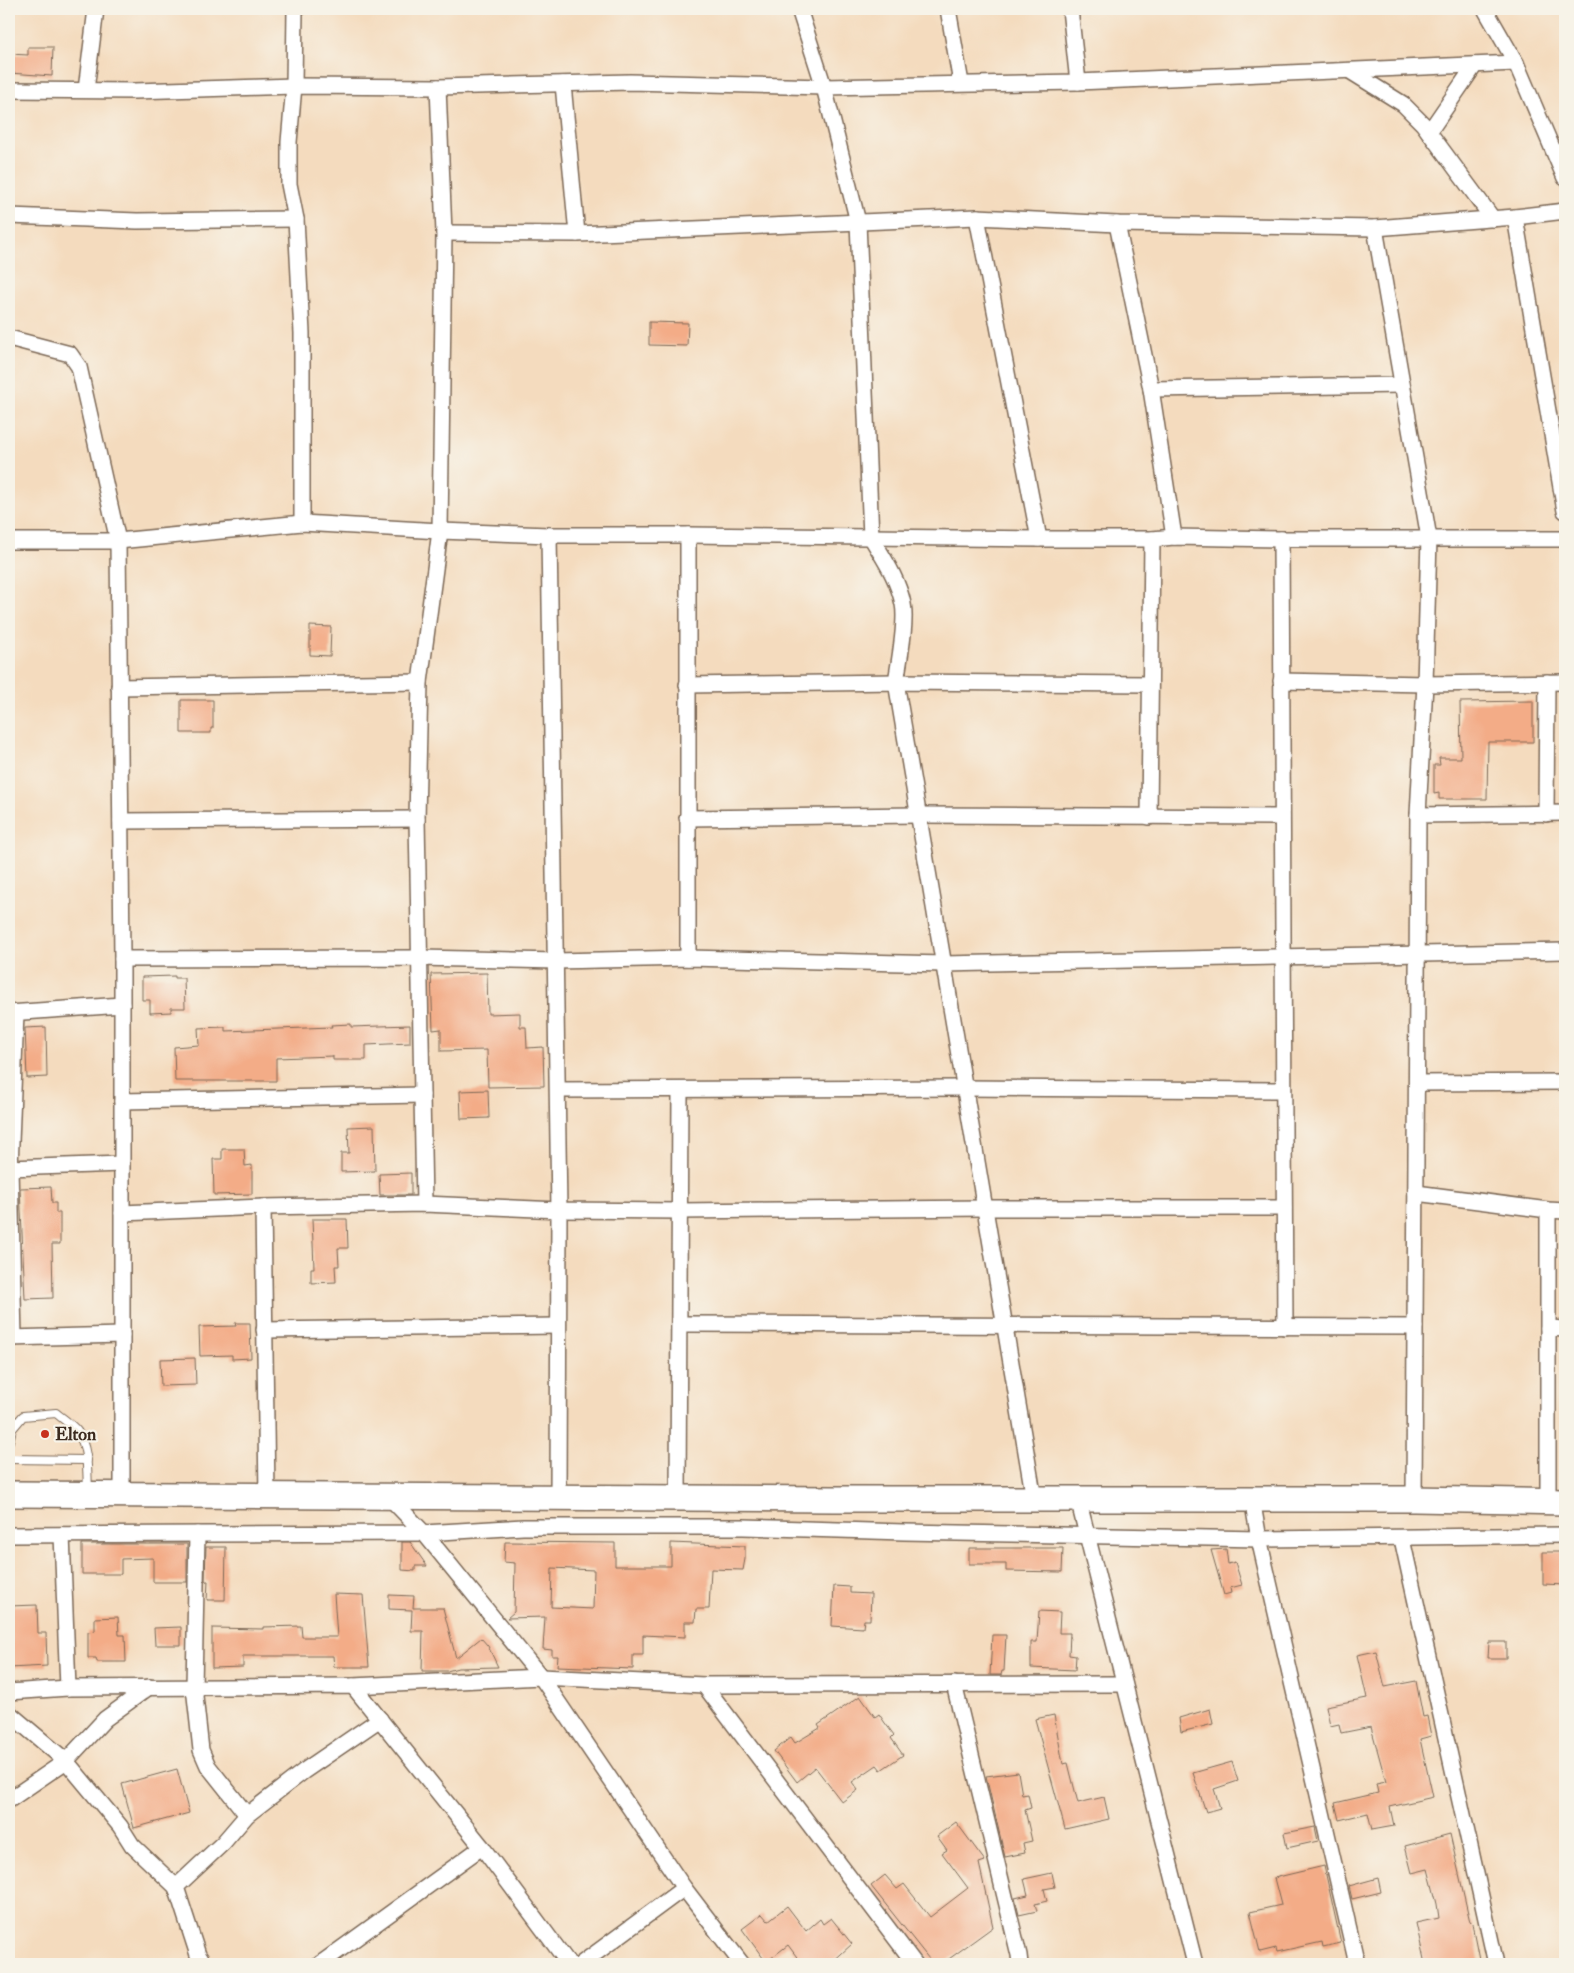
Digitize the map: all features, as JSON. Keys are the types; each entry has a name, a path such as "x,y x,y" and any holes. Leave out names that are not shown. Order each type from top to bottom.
{"highway":[{"path":"9,1494 558,1498 1414,1499 1556,1502"}],"street":[{"path":"86,90 96,9"},
{"path":"295,9 294,86 289,142 289,184 296,219 302,333 302,523"},
{"path":"799,9 824,87 858,222 871,537 896,578 904,606 902,640 896,682 1034,1499"},
{"path":"948,9 961,83"},
{"path":"1070,9 1078,82"},
{"path":"1485,9 1516,63 1565,178"},
{"path":"9,90 216,90 294,86 438,87 630,82 824,87 1078,82 1516,63"},
{"path":"1429,132 1475,64"},
{"path":"1349,70 1403,104 1429,132 1493,219"},
{"path":"563,84 577,234"},
{"path":"424,1204 417,819 420,682 440,531 444,234 438,87"},
{"path":"444,234 577,234 977,217 1117,224 1375,228 1493,219 1565,211"},
{"path":"9,216 137,222 296,219"},
{"path":"977,217 1039,539"},
{"path":"1515,217 1565,511"},
{"path":"1117,224 1151,389 1174,537"},
{"path":"1375,228 1429,538 1425,684 1418,815 1414,1499"},
{"path":"9,338 70,354 79,367 118,541 122,959 122,1494"},
{"path":"1151,389 1402,385"},
{"path":"9,541 118,541 302,523 549,535 688,534 1039,539 1152,539 1174,537 1565,539"},
{"path":"688,534 688,958"},
{"path":"549,535 558,1090 558,1498"},
{"path":"1149,817 1152,539"},
{"path":"1281,539 1284,1327"},
{"path":"1281,681 1425,684 1565,682"},
{"path":"119,688 420,682"},
{"path":"687,685 896,682 1150,684"},
{"path":"1546,814 1547,682"},
{"path":"1418,815 1565,813"},
{"path":"687,818 918,815 1282,817"},
{"path":"121,821 417,819"},
{"path":"122,959 419,958 556,961 688,958 944,964 1565,951"},
{"path":"122,1006 12,1013 9,1168 12,1338 122,1335"},
{"path":"1417,1082 1565,1082"},
{"path":"558,1090 964,1088 1283,1090"},
{"path":"678,1498 680,1090"},
{"path":"122,1101 422,1095"},
{"path":"9,1168 122,1164"},
{"path":"1416,1193 1565,1211"},
{"path":"122,1213 424,1204 559,1210 680,1211 1284,1208"},
{"path":"263,1208 267,1496"},
{"path":"1548,1210 1548,1328 1556,1502"},
{"path":"680,1324 1415,1327"},
{"path":"264,1330 558,1326"},
{"path":"1548,1328 1565,1328"},
{"path":"388,1496 424,1533 540,1677 684,1888 742,1964"},
{"path":"1078,1499 1195,1964"},
{"path":"1252,1499 1259,1540 1357,1964"},
{"path":"9,1535 424,1533 523,1526 743,1527 1259,1540 1565,1535"},
{"path":"197,1534 194,1687 201,1750 208,1766 247,1814"},
{"path":"62,1535 68,1688"},
{"path":"1402,1539 1496,1964"},
{"path":"9,1692 68,1688 353,1686 540,1677 704,1685 1124,1684"},
{"path":"954,1684 1020,1964"},
{"path":"704,1685 915,1964"},
{"path":"353,1686 482,1847 569,1964"},
{"path":"9,1800 66,1761 105,1719 149,1687"},
{"path":"9,1713 66,1761 120,1826 132,1845 176,1887 198,1955 204,1964"},
{"path":"176,1887 223,1843 247,1814 304,1771 380,1719"},
{"path":"320,1964 482,1847"},
{"path":"581,1964 684,1888"}],"lane":[{"path":"9,1440 12,1429 23,1416 56,1413 76,1430 82,1440 87,1460 88,1494"},
{"path":"9,1459 87,1460"}],"building":[{"path":"28,47 53,47 52,76 9,73 9,54 28,55"},
{"path":"649,322 688,323 687,346 649,345"},
{"path":"310,626 331,627 330,656 310,655"},
{"path":"181,700 213,700 213,728 211,728 211,733 181,733"},
{"path":"1533,701 1533,742 1488,742 1487,799 1439,799 1439,793 1434,794 1434,765 1440,765 1439,758 1461,758 1460,702"},
{"path":"487,973 488,1014 520,1013 520,1027 526,1027 527,1048 543,1047 544,1086 488,1087 487,1050 441,1051 441,1029 433,1030 431,974"},
{"path":"175,976 175,978 184,978 185,1008 171,1008 171,1012 150,1013 150,1000 142,1000 142,977"},
{"path":"351,1024 351,1027 410,1025 410,1043 366,1045 366,1060 333,1060 333,1056 276,1058 276,1081 175,1081 174,1047 199,1045 198,1028 225,1027 225,1031 332,1027 331,1025"},
{"path":"46,1027 47,1077 27,1078 25,1028"},
{"path":"488,1090 489,1118 461,1119 460,1091"},
{"path":"374,1126 375,1171 341,1172 341,1153 349,1153 348,1127"},
{"path":"222,1149 244,1149 245,1166 252,1165 252,1194 214,1195 213,1159 222,1159"},
{"path":"411,1173 411,1195 380,1195 379,1174"},
{"path":"51,1187 52,1203 56,1203 56,1213 60,1213 60,1244 52,1244 53,1298 25,1299 20,1188"},
{"path":"312,1219 347,1219 348,1248 338,1248 339,1266 335,1266 336,1282 311,1283 311,1268 314,1268"},
{"path":"235,1323 250,1323 251,1358 232,1359 232,1355 200,1356 199,1327 236,1326"},
{"path":"195,1358 196,1385 161,1386 160,1359"},
{"path":"402,1542 410,1542 427,1566 415,1566 415,1571 402,1570"},
{"path":"505,1542 615,1543 615,1566 671,1566 671,1543 745,1546 743,1570 711,1569 709,1609 696,1609 695,1622 685,1622 685,1637 643,1635 643,1655 633,1655 633,1669 557,1666 558,1656 552,1656 552,1650 543,1649 545,1617 507,1618 514,1612 515,1563 504,1562","holes":["552,1568 594,1570 593,1609 551,1607"]},
{"path":"82,1544 187,1544 187,1582 153,1582 153,1558 121,1559 121,1574 82,1574"},
{"path":"206,1547 226,1547 225,1600 207,1600 208,1581 205,1581"},
{"path":"969,1548 1063,1548 1062,1572 1006,1571 1006,1564 969,1564"},
{"path":"1226,1549 1228,1564 1235,1562 1242,1585 1230,1588 1231,1593 1224,1595 1211,1550"},
{"path":"1543,1552 1565,1552 1565,1585 1543,1584"},
{"path":"834,1586 850,1587 850,1593 871,1594 870,1620 864,1620 863,1628 832,1626"},
{"path":"334,1594 363,1595 369,1667 334,1667 333,1656 243,1656 243,1667 212,1668 212,1628 263,1629 263,1627 301,1626 302,1637 337,1637"},
{"path":"389,1595 414,1596 413,1608 443,1608 456,1658 481,1638 488,1646 498,1667 422,1671 423,1631 411,1631 412,1610 389,1609"},
{"path":"37,1605 38,1633 46,1633 47,1666 9,1668 9,1606"},
{"path":"1039,1611 1060,1612 1059,1633 1070,1633 1069,1655 1076,1656 1075,1670 1031,1668 1031,1642 1037,1642"},
{"path":"118,1617 119,1635 125,1635 126,1662 97,1662 96,1658 88,1658 88,1632 95,1631 95,1618"},
{"path":"181,1627 181,1645 155,1645 154,1628"},
{"path":"992,1635 1006,1635 1004,1671 1002,1671 1001,1675 990,1675"},
{"path":"1489,1642 1506,1642 1506,1658 1488,1658"},
{"path":"1376,1651 1385,1687 1416,1681 1423,1717 1427,1716 1431,1736 1420,1739 1433,1797 1390,1807 1394,1826 1372,1830 1368,1813 1339,1820 1335,1803 1378,1793 1376,1784 1386,1782 1371,1727 1341,1733 1339,1724 1330,1726 1326,1706 1367,1698 1357,1655"},
{"path":"860,1696 875,1717 879,1714 894,1735 891,1738 903,1755 881,1770 877,1765 852,1782 858,1790 842,1802 815,1767 797,1782 774,1751 791,1737 795,1743 820,1728 818,1725"},
{"path":"1210,1709 1213,1724 1181,1732 1179,1718"},
{"path":"1054,1715 1063,1764 1068,1763 1078,1803 1104,1797 1109,1819 1065,1829 1035,1719"},
{"path":"1232,1762 1238,1781 1214,1789 1220,1808 1206,1812 1193,1773"},
{"path":"177,1769 189,1813 134,1828 122,1784"},
{"path":"1018,1772 1022,1795 1028,1794 1031,1808 1025,1810 1032,1841 1023,1843 1025,1853 1005,1857 986,1776"},
{"path":"956,1822 985,1861 979,1863 993,1927 942,1964 933,1964 871,1886 885,1875 897,1889 904,1884 930,1917 968,1888 942,1853 947,1850 937,1836"},
{"path":"1315,1827 1318,1841 1287,1848 1284,1833"},
{"path":"1450,1834 1480,1964 1425,1964 1416,1923 1439,1918 1437,1904 1428,1869 1412,1873 1405,1846"},
{"path":"1324,1866 1341,1943 1323,1947 1322,1942 1277,1952 1276,1948 1260,1952 1250,1912 1281,1905 1274,1878"},
{"path":"1052,1873 1055,1887 1044,1889 1047,1901 1035,1904 1037,1911 1019,1915 1015,1898 1028,1895 1024,1879"},
{"path":"1378,1878 1381,1892 1352,1899 1349,1886"},
{"path":"787,1906 806,1931 820,1919 823,1924 831,1918 852,1944 830,1964 802,1964 788,1945 766,1962 742,1929 762,1914 768,1921"}],"place":[{"name":"Elton","path":"45,1434"}]}
